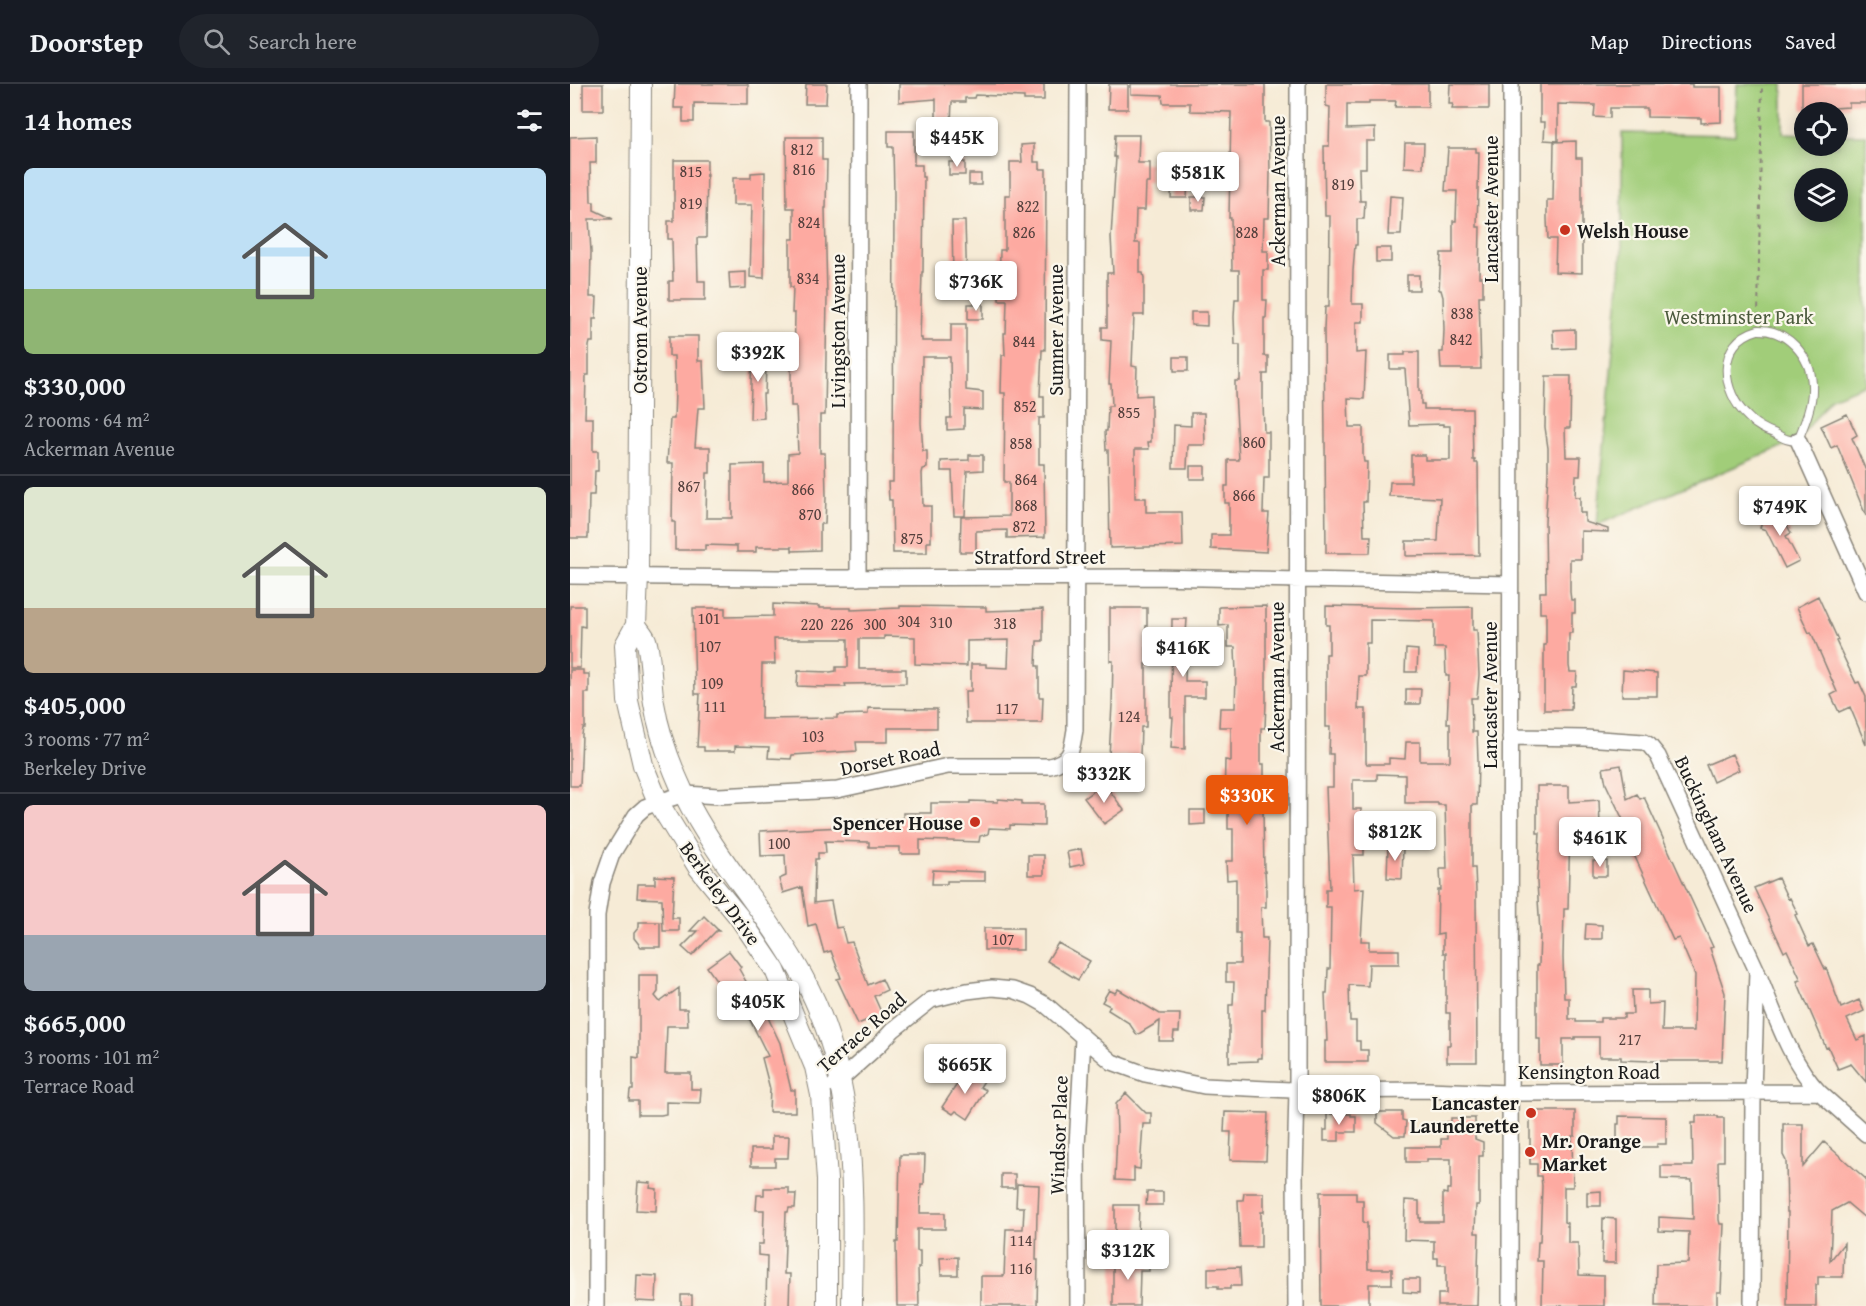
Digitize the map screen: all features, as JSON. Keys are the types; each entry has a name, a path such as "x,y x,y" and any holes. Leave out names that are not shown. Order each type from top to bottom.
{"street":[{"name":"Ostrom Avenue","path":"638,576 640,84"},
{"name":"Livingston Avenue","path":"858,578 859,84"},
{"name":"Sumner Avenue","path":"1075,577 1078,84"},
{"name":"Ackerman Avenue","path":"1296,1306 1298,84"},
{"name":"Lancaster Avenue","path":"1510,1306 1511,84"},
{"path":"1798,440 1866,592"},
{"name":"Stratford Street","path":"570,576 1075,577 1510,584"},
{"name":"Berkeley Drive","path":"638,576 636,625 625,645 628,701 643,765 658,802 698,867 739,916 775,970 815,1067 821,1095 827,1180 827,1306"},
{"name":"Dorset Road","path":"596,1306 597,915 602,883 608,866 636,815 645,807 685,794 719,796 837,790 948,766 1050,766 1063,762 1071,755 1075,730 1075,577"},
{"name":"Berkeley Drive","path":"636,625 646,641 654,704 661,732 685,794 709,838 777,934 804,978 828,1029 842,1080 849,1128 853,1190 852,1306"},
{"name":"Buckingham Avenue","path":"1510,737 1585,738 1644,742 1649,745 1658,756 1798,1065 1808,1081 1819,1092"},
{"name":"Buckingham Avenue","path":"1752,1306 1756,971"},
{"name":"Terrace Road","path":"821,1095 842,1080 893,1030 931,1000 967,991 992,988 1013,990 1030,996 1046,1005 1112,1062 1145,1074 1204,1086 1297,1090"},
{"name":"Windsor Place","path":"1078,1306 1077,1146 1083,1038"},
{"name":"Kensington Road","path":"1297,1090 1819,1092"},
{"path":"1819,1092 1866,1134"}],"lane":[{"path":"1764,330 1779,333 1793,343 1803,355 1809,368 1812,385 1808,416 1798,440 1792,441 1759,428 1746,416 1729,388 1726,367 1731,349 1749,333 1764,330"}],"path":[{"path":"1758,312 1762,84"}],"green space":[{"name":"Westminster Park","path":"1737,84 1783,84 1783,133 1794,134 1794,156 1848,156 1848,135 1866,135 1866,384 1831,398 1798,440 1597,525 1622,251 1622,133 1735,135"}],"building":[{"path":"583,84 603,84 603,110 583,110"},
{"path":"675,84 748,84 748,104 694,103 694,122 683,122 683,108 674,108"},
{"path":"806,84 827,84 826,104 805,104"},
{"path":"899,84 1044,84 1044,100 975,95 974,98 965,98 965,102 952,102 950,142 936,142 936,99 899,102"},
{"path":"1109,84 1128,84 1128,109 1108,109"},
{"path":"1131,84 1265,84 1265,122 1269,122 1270,173 1269,218 1264,218 1263,251 1268,251 1268,270 1263,270 1263,300 1267,300 1266,318 1264,318 1264,356 1268,356 1268,374 1263,374 1264,432 1269,432 1269,478 1264,478 1263,513 1269,513 1266,552 1211,549 1211,535 1229,535 1229,503 1225,503 1225,486 1228,486 1228,460 1239,460 1235,381 1240,381 1240,345 1235,345 1234,317 1235,299 1239,299 1239,270 1232,270 1231,218 1229,218 1231,112 1190,111 1190,103 1163,103 1162,95 1131,94"},
{"path":"1326,84 1428,84 1428,107 1395,107 1396,101 1347,104 1347,129 1375,128 1375,141 1366,141 1366,168 1359,168 1360,201 1365,201 1364,219 1357,219 1357,245 1355,245 1353,271 1352,304 1363,304 1363,322 1356,322 1356,353 1366,352 1364,399 1348,398 1349,427 1363,427 1363,455 1364,462 1367,462 1366,502 1363,502 1364,536 1371,536 1370,553 1326,553 1324,329 1325,307 1329,307 1330,216 1325,216 1324,146 1329,146 1330,107 1326,106"},
{"path":"1450,84 1489,84 1489,109 1452,109 1453,104 1449,104"},
{"path":"1540,84 1692,84 1692,87 1721,87 1721,122 1701,123 1701,118 1647,117 1647,108 1610,108 1610,118 1594,117 1595,105 1558,104 1558,141 1544,140 1545,122 1540,122"},
{"path":"1802,84 1866,84 1866,103 1849,103 1848,107 1848,102 1802,102"},
{"path":"888,131 914,131 914,165 922,165 922,177 924,177 920,338 922,341 951,341 951,324 966,324 966,390 983,392 983,410 964,409 964,429 947,430 947,418 951,418 950,357 922,357 921,423 923,451 927,451 927,468 923,469 922,473 923,506 931,506 931,542 927,542 927,553 893,553 892,500 889,500 888,482 893,482 894,194 893,147 888,147"},
{"path":"1115,135 1139,135 1138,163 1150,163 1150,183 1146,183 1145,210 1136,210 1135,243 1140,243 1140,273 1143,273 1144,278 1144,315 1134,315 1132,366 1137,367 1136,396 1151,395 1151,442 1148,442 1149,449 1135,449 1135,498 1146,498 1146,512 1182,512 1183,546 1110,548 1108,450 1106,450 1105,431 1107,431 1108,406 1112,406 1111,384 1109,384 1111,341 1102,340 1102,327 1107,327 1107,273 1113,273 1111,237 1116,157 1114,157"},
{"path":"596,136 596,163 590,163 591,202 594,202 594,210 613,219 589,219 590,297 597,297 596,319 593,319 593,342 590,342 589,346 589,375 586,375 585,418 593,418 593,451 598,451 598,471 595,471 594,495 589,495 588,538 570,538 570,137"},
{"path":"786,137 822,137 822,160 827,160 825,415 820,415 820,453 825,453 826,497 825,524 820,524 820,550 792,551 792,547 756,547 756,552 737,552 737,546 705,545 705,550 675,550 675,522 672,522 673,463 667,463 670,419 674,419 675,391 674,356 669,356 669,336 698,336 698,361 703,361 705,408 698,408 695,447 710,447 706,518 732,518 732,465 764,464 764,482 788,481 788,454 798,453 796,406 791,406 795,313 792,313 793,287 790,287 790,239 794,239 794,208 787,208"},
{"path":"1576,141 1576,158 1582,158 1582,273 1555,272 1556,239 1548,239 1547,219 1547,200 1553,200 1554,142"},
{"path":"1405,143 1424,143 1423,168 1404,167"},
{"path":"1034,144 1034,162 1040,162 1040,169 1046,169 1045,350 1042,350 1040,396 1044,396 1044,418 1039,418 1039,464 1044,464 1045,537 1007,538 1007,530 976,531 976,552 960,552 961,517 1009,516 1009,482 1004,482 1005,393 1001,393 1007,300 999,300 1000,250 1005,250 1005,195 1010,195 1010,162 1022,162 1021,145"},
{"path":"1448,148 1476,148 1476,152 1479,152 1477,227 1480,227 1479,277 1483,277 1483,296 1479,296 1481,369 1441,369 1440,352 1443,352 1444,330 1443,297 1439,290 1441,253 1453,253 1453,221 1456,221 1457,191 1445,191"},
{"path":"674,160 707,160 706,238 697,238 698,281 705,281 705,300 669,300 669,281 673,281 672,239 668,239 668,221 674,221"},
{"path":"949,162 965,162 965,175 949,175"},
{"path":"765,172 764,278 750,277 752,205 733,205 733,178 751,178 751,173"},
{"path":"969,174 981,174 981,185 969,185"},
{"path":"1172,180 1188,180 1187,198 1171,198"},
{"path":"1390,196 1403,197 1401,235 1388,235"},
{"path":"1191,197 1205,197 1204,210 1191,210"},
{"path":"952,221 965,221 967,288 951,288 951,277 953,277"},
{"path":"1376,248 1391,248 1391,262 1376,262"},
{"path":"746,272 746,288 730,289 729,273"},
{"path":"1407,275 1419,275 1419,290 1407,290"},
{"path":"968,304 983,304 983,319 968,319"},
{"path":"1191,312 1207,312 1207,326 1191,325"},
{"path":"1575,329 1575,348 1554,349 1553,330"},
{"path":"752,350 768,351 765,394 763,394 764,418 750,419"},
{"path":"1405,352 1419,352 1419,391 1421,391 1421,404 1424,404 1424,409 1472,409 1473,460 1478,463 1479,555 1406,556 1406,541 1438,541 1440,498 1389,496 1390,482 1411,482 1411,455 1425,455 1425,460 1450,460 1450,426 1443,426 1443,424 1409,425 1405,369 1390,369 1390,355 1405,355"},
{"path":"1174,357 1188,357 1188,371 1174,371"},
{"path":"1546,376 1571,376 1570,428 1565,428 1566,457 1581,457 1580,476 1576,476 1575,497 1580,497 1580,513 1585,513 1585,522 1608,529 1608,532 1581,531 1581,559 1570,559 1570,592 1571,600 1575,600 1575,613 1572,613 1572,633 1569,633 1569,666 1570,672 1577,672 1576,686 1572,686 1571,710 1544,710 1546,613 1540,613 1540,592 1546,592 1545,522 1548,448 1545,427"},
{"path":"1191,413 1204,413 1205,445 1188,445 1187,468 1173,468 1174,425 1191,426"},
{"path":"1847,414 1857,435 1852,438 1866,471 1866,516 1837,445 1831,448 1821,426"},
{"path":"969,455 983,455 983,470 967,471 965,516 954,516 952,471 941,471 941,461 969,460"},
{"path":"1190,466 1205,466 1205,479 1190,479"},
{"path":"1779,509 1791,533 1786,536 1799,561 1785,568 1766,530 1760,528 1762,521 1760,518"},
{"path":"1818,596 1838,640 1836,641 1856,683 1859,682 1866,697 1866,745 1850,707 1839,712 1831,695 1837,692 1811,632 1809,633 1797,607"},
{"path":"773,604 851,608 851,610 900,608 900,606 986,607 986,611 1043,609 1043,641 1037,641 1036,666 1039,666 1039,697 1043,697 1042,723 966,723 965,691 971,691 971,664 1008,668 1009,640 967,641 967,666 915,664 915,637 884,636 884,639 859,639 859,669 906,669 906,683 845,684 846,687 825,687 797,686 798,671 830,672 836,671 836,667 848,667 848,639 774,639 775,664 762,664 761,719 837,718 837,715 868,714 868,708 937,709 937,728 888,728 888,742 856,742 857,751 792,755 791,759 768,758 769,747 735,746 735,751 704,751 704,747 697,747 700,694 695,694 693,608 725,608 725,617 773,616"},
{"path":"570,606 585,606 585,627 581,626 580,668 570,668"},
{"path":"1266,606 1265,728 1261,728 1261,764 1264,764 1264,781 1260,781 1266,890 1266,907 1261,907 1262,938 1267,938 1265,1010 1262,1010 1262,1058 1258,1058 1258,1061 1229,1062 1229,1005 1233,1005 1234,982 1226,982 1226,964 1240,964 1240,933 1236,933 1236,879 1227,880 1226,861 1233,861 1233,829 1228,829 1228,805 1224,805 1225,760 1231,761 1231,727 1219,727 1220,708 1235,708 1236,675 1235,647 1228,647 1228,625 1219,626 1219,607"},
{"path":"1326,606 1473,607 1473,630 1477,630 1479,675 1477,698 1471,698 1472,732 1477,732 1478,761 1477,805 1472,805 1472,868 1475,868 1476,891 1477,1062 1447,1062 1447,1045 1450,1045 1450,1013 1446,1013 1446,953 1443,953 1443,934 1437,935 1438,890 1441,890 1440,869 1447,869 1445,805 1405,803 1405,775 1377,774 1377,780 1353,780 1353,809 1361,809 1361,835 1364,835 1364,855 1353,855 1354,889 1364,888 1361,941 1369,941 1369,950 1399,950 1399,964 1369,964 1368,986 1349,985 1350,1021 1356,1021 1356,1041 1360,1041 1360,1050 1368,1050 1368,1062 1325,1062 1325,1041 1327,1041 1325,993 1327,993 1328,969 1330,969 1331,907 1326,907 1326,889 1330,889 1326,787 1333,787 1333,754 1329,754 1330,727 1326,727 1326,654 1329,654 1329,625 1326,625","holes":["1370,620 1434,621 1434,648 1445,648 1446,676 1449,676 1447,723 1450,723 1450,761 1420,761 1420,742 1406,742 1405,759 1389,758 1389,764 1367,764 1366,709 1358,709 1359,676 1366,676 1366,643 1370,643"]},
{"path":"1110,608 1147,608 1146,727 1141,727 1140,756 1109,756 1113,661 1110,661"},
{"path":"1172,619 1187,619 1186,634 1205,632 1206,647 1186,649 1185,681 1205,681 1205,697 1185,697 1185,749 1171,748"},
{"path":"1406,649 1418,650 1417,672 1405,672"},
{"path":"570,670 583,670 583,674 589,674 589,693 585,693 585,728 583,728 582,735 580,786 570,786"},
{"path":"1623,670 1657,673 1657,696 1622,696"},
{"path":"1406,689 1421,689 1420,704 1406,704"},
{"path":"1732,754 1739,770 1713,782 1706,765"},
{"path":"1621,765 1627,799 1637,794 1640,799 1644,797 1713,947 1710,948 1725,993 1722,1061 1651,1061 1599,1057 1599,1037 1575,1037 1575,1039 1563,1039 1563,1065 1540,1065 1540,1039 1537,1039 1537,965 1539,965 1540,933 1537,882 1540,833 1537,833 1537,786 1569,786 1569,802 1599,800 1600,826 1570,827 1568,909 1564,909 1563,957 1564,998 1569,998 1569,1019 1576,1019 1576,1022 1600,1022 1600,1018 1624,1018 1624,1014 1633,1014 1632,990 1648,990 1648,1004 1663,1003 1662,1031 1694,1031 1695,975 1679,938 1673,940 1630,846 1627,847 1621,835 1626,833 1623,827 1626,826 1606,784 1603,768"},
{"path":"1104,783 1124,810 1104,824 1084,798"},
{"path":"998,799 1022,801 1022,804 1044,804 1044,826 1010,825 1010,829 989,828 988,834 980,836 979,842 920,840 920,854 900,854 900,847 869,847 869,842 825,841 826,853 818,853 818,859 815,859 814,903 831,901 836,928 842,927 846,943 852,942 868,985 882,979 887,990 874,996 882,1014 858,1024 837,979 841,978 831,951 824,953 816,924 808,926 802,887 783,893 779,879 786,876 785,855 761,856 760,831 864,826 864,820 901,820 903,813 931,813 931,803 998,802"},
{"path":"1190,810 1205,810 1205,824 1190,825"},
{"path":"1388,846 1403,847 1402,879 1387,878"},
{"path":"1081,849 1084,864 1070,867 1067,852"},
{"path":"1028,855 1044,855 1044,875 1028,875"},
{"path":"1593,861 1607,861 1607,876 1593,876"},
{"path":"933,870 985,872 985,881 947,881 947,884 932,884"},
{"path":"655,876 674,877 672,918 679,918 679,931 663,931 662,899 637,898 638,884 655,884"},
{"path":"1778,878 1798,914 1795,915 1809,946 1813,944 1826,968 1841,1008 1859,1000 1864,1011 1847,1019 1857,1040 1866,1036 1866,1082 1851,1064 1838,1069 1828,1047 1826,1048 1797,981 1801,980 1787,950 1784,952 1754,888"},
{"path":"704,916 719,931 716,931 692,956 682,947 698,931 690,931"},
{"path":"639,922 660,922 660,947 641,947 634,938"},
{"path":"1586,924 1602,925 1602,939 1585,939"},
{"path":"984,928 1023,928 1023,950 984,950"},
{"path":"1058,943 1090,961 1078,980 1047,961"},
{"path":"729,951 741,967 739,969 762,1010 764,1009 780,1043 791,1090 795,1090 795,1112 769,1112 770,1089 762,1058 768,1056 744,1008 739,1011 723,981 719,984 707,967"},
{"path":"639,975 658,975 658,992 655,996 660,1002 679,988 679,1009 687,1009 688,1026 667,1026 665,1073 691,1073 691,1089 701,1089 700,1103 666,1102 666,1114 638,1115 638,1101 629,1101 630,1090 633,1090 633,1057 639,1058"},
{"path":"1118,989 1160,1014 1180,1014 1179,1032 1174,1032 1173,1041 1159,1041 1160,1021 1137,1035 1129,1023 1108,1010 1110,1006 1102,1002 1109,990 1115,993"},
{"path":"967,1069 984,1081 980,1087 986,1090 968,1119 956,1111 953,1114 942,1107"},
{"path":"1126,1093 1146,1113 1151,1113 1151,1124 1143,1124 1140,1169 1134,1168 1134,1181 1115,1180 1116,1104"},
{"path":"1530,1111 1575,1111 1575,1136 1572,1136 1573,1187 1564,1187 1564,1222 1568,1226 1568,1243 1578,1243 1579,1275 1604,1276 1604,1306 1542,1306 1543,1261 1537,1261 1542,1186 1541,1176 1537,1176 1537,1164 1530,1164"},
{"path":"1225,1112 1268,1113 1266,1161 1230,1160 1231,1132 1224,1132"},
{"path":"1377,1112 1402,1112 1402,1120 1406,1121 1405,1136 1394,1136 1377,1123"},
{"path":"1327,1114 1356,1116 1356,1132 1339,1132 1339,1141 1324,1141"},
{"path":"1619,1116 1666,1117 1666,1144 1657,1144 1657,1147 1623,1147 1623,1144 1617,1144"},
{"path":"1696,1116 1724,1118 1724,1161 1718,1161 1719,1220 1720,1224 1724,1224 1721,1292 1717,1292 1717,1306 1655,1306 1656,1264 1688,1263 1689,1232 1659,1231 1659,1217 1693,1219 1692,1180 1661,1179 1661,1166 1693,1166 1692,1123 1696,1123"},
{"path":"1451,1118 1475,1118 1475,1139 1483,1142 1483,1156 1479,1156 1479,1205 1476,1205 1475,1233 1479,1233 1477,1306 1438,1306 1438,1294 1446,1294 1446,1265 1438,1265 1438,1258 1434,1258 1434,1241 1404,1240 1405,1200 1419,1201 1420,1222 1443,1222 1443,1193 1447,1194 1447,1189 1451,1189 1451,1159 1406,1162 1406,1147 1441,1147 1441,1139 1447,1139 1447,1122 1451,1122"},
{"path":"1783,1124 1803,1124 1803,1167 1824,1142 1866,1179 1866,1219 1847,1203 1832,1211 1830,1261 1844,1243 1843,1277 1818,1277 1816,1306 1787,1306 1788,1212"},
{"path":"772,1136 789,1136 788,1158 775,1158 775,1166 751,1166 751,1149 772,1149"},
{"path":"900,1155 925,1155 920,1213 945,1213 945,1229 917,1229 917,1251 920,1251 919,1306 897,1306 896,1242 898,1242"},
{"path":"1001,1174 1015,1174 1015,1188 1001,1188"},
{"path":"638,1182 651,1183 650,1188 657,1189 656,1211 636,1210"},
{"path":"1017,1184 1039,1185 1037,1306 981,1306 981,1276 1004,1276 1006,1229 1023,1229 1024,1207 1016,1207"},
{"path":"764,1188 789,1188 789,1194 796,1194 795,1208 789,1208 786,1212 784,1274 790,1274 789,1306 766,1306 767,1256 758,1255 758,1244 763,1244 764,1210 756,1210 757,1195 764,1195"},
{"path":"1601,1191 1601,1206 1587,1206 1587,1192"},
{"path":"1147,1192 1163,1192 1163,1205 1146,1205"},
{"path":"1320,1192 1356,1192 1356,1200 1363,1200 1363,1223 1367,1223 1368,1269 1392,1269 1392,1284 1369,1284 1369,1306 1321,1306"},
{"path":"1244,1193 1264,1193 1264,1212 1261,1212 1261,1247 1240,1247 1238,1200 1243,1200"},
{"path":"1115,1205 1139,1205 1138,1235 1115,1235"},
{"path":"1603,1218 1616,1219 1616,1263 1602,1263"},
{"path":"958,1257 958,1275 941,1275 940,1258"},
{"path":"1131,1258 1149,1258 1149,1271 1140,1271 1139,1306 1113,1306 1113,1261 1131,1261"},
{"path":"1240,1267 1241,1286 1218,1289 1218,1286 1208,1286 1208,1268"},
{"path":"637,1275 657,1276 656,1302 636,1301"},
{"path":"1403,1279 1419,1279 1419,1293 1403,1292"},
{"path":"681,1295 692,1295 692,1306 681,1306"}],"place":[{"name":"Welsh House","path":"1565,230"},
{"name":"Spencer House","path":"975,822"},
{"name":"Lancaster Launderette","path":"1531,1113"},
{"name":"Mr. Orange Market","path":"1530,1152"}]}
